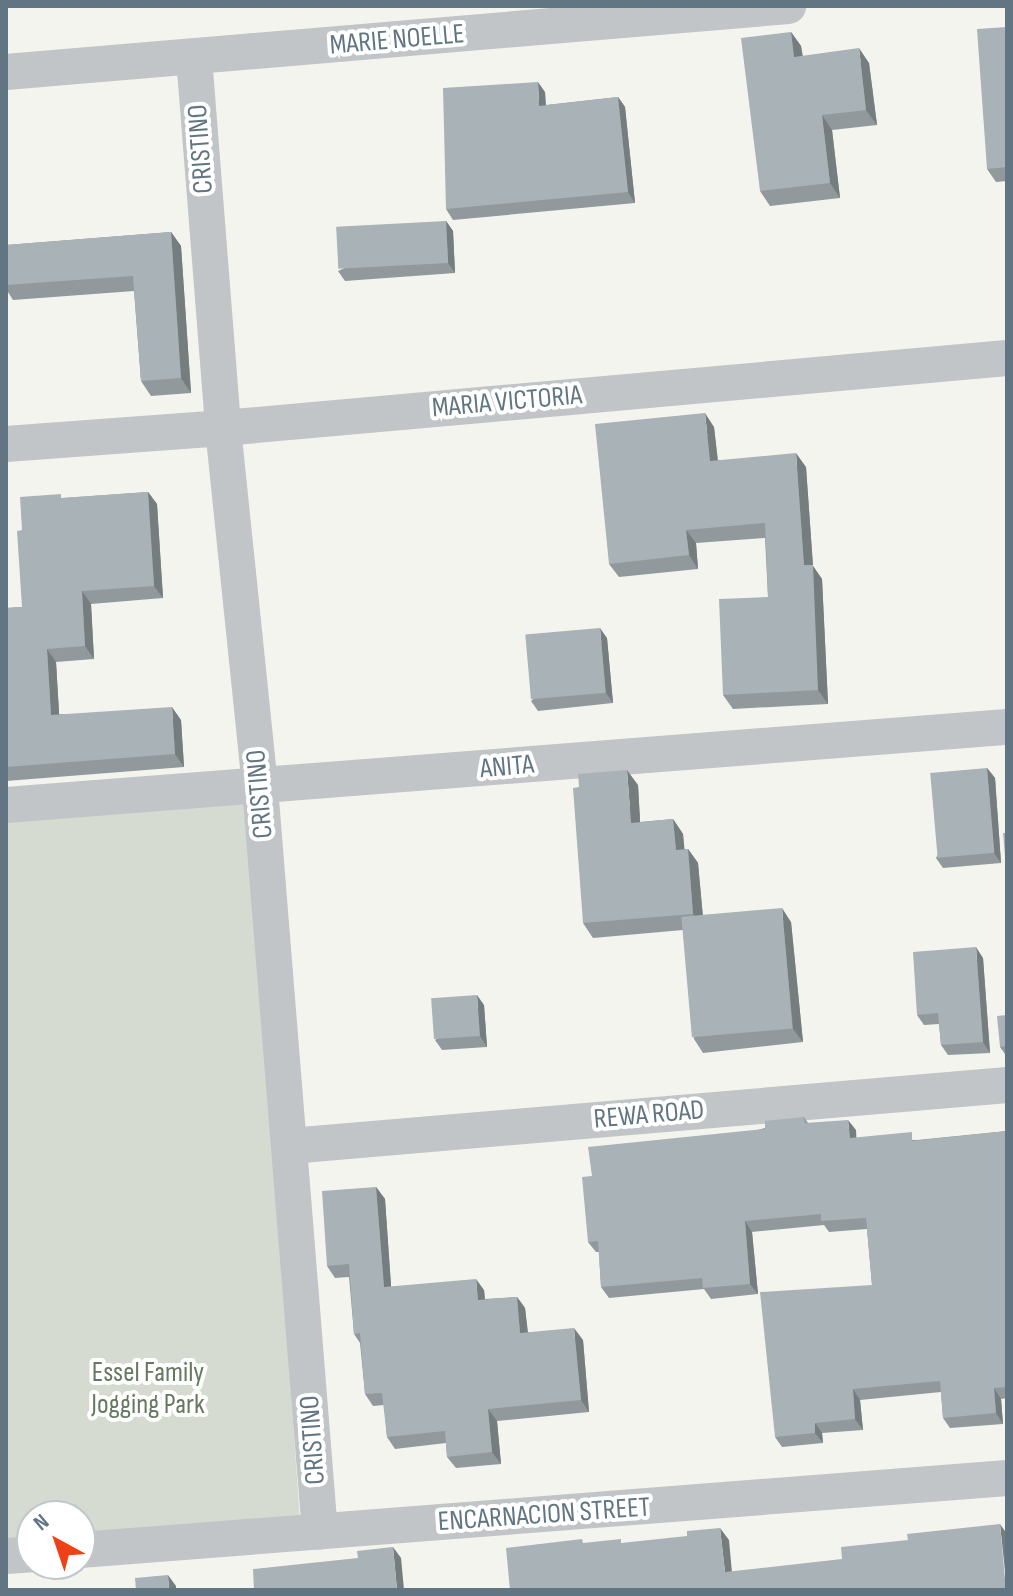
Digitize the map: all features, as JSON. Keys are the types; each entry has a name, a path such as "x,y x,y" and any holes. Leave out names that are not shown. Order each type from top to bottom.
{"street":[{"name":"MARIE NOELLE","path":"6,72 788,6"},
{"name":"CRISTINO","path":"194,57 223,428 260,787 320,1532"},
{"name":"MARIA VICTORIA","path":"6,444 223,428 1007,358"},
{"name":"ANITA","path":"6,805 1007,727"},
{"name":"REWA ROAD","path":"290,1146 1007,1085"},
{"name":"ENCARNACION STREET","path":"96,1549 1007,1478"}],"green space":[{"name":"Essel Family Jogging Park","path":"249,797 300,1521 96,1537 96,1500 16,1500 16,1542 6,1543 6,815"}],"building":[{"path":"1007,27 1007,167 987,169 977,29"},
{"path":"791,32 794,57 859,48 866,110 822,115 830,183 760,191 741,38"},
{"path":"538,82 539,106 618,97 628,192 446,209 443,88"},
{"path":"446,221 448,263 338,269 336,227"},
{"path":"171,232 181,378 141,381 133,276 6,285 6,245"},
{"path":"705,413 710,461 796,453 804,565 813,565 818,690 723,695 719,599 768,597 765,523 686,530 689,555 609,564 595,424"},
{"path":"148,492 154,586 82,591 85,646 47,649 51,715 172,707 175,754 6,767 6,608 22,607 17,531 22,530 20,497 61,494 61,498"},
{"path":"600,628 606,693 531,699 525,635"},
{"path":"987,768 994,853 938,858 930,773"},
{"path":"627,770 631,823 673,819 676,850 688,849 693,914 583,923 573,788 579,787 578,774"},
{"path":"1003,833 1007,833 1007,880"},
{"path":"782,908 793,1029 692,1037 681,917"},
{"path":"976,947 983,1042 941,1045 938,1013 917,1015 913,952"},
{"path":"477,995 480,1036 434,1039 431,998"},
{"path":"1007,1015 1007,1046 1000,1047 997,1016"},
{"path":"804,1117 805,1123 848,1120 850,1138 912,1132 912,1141 1007,1131 1007,1387 994,1388 996,1413 943,1418 940,1381 853,1389 855,1419 815,1423 815,1433 775,1437 760,1292 872,1285 866,1218 821,1221 821,1214 745,1221 750,1284 703,1288 702,1278 601,1287 598,1241 588,1242 582,1177 592,1176 588,1147 765,1129 765,1121"},
{"path":"376,1187 384,1287 476,1279 478,1300 517,1297 520,1333 574,1328 581,1400 488,1409 492,1452 447,1457 445,1431 387,1437 382,1393 365,1394 360,1333 354,1334 349,1264 327,1266 322,1191"},
{"path":"1000,1524 1006,1590 510,1590 506,1548 582,1539 583,1543 621,1539 621,1543 687,1536 687,1531 720,1528 725,1572 842,1559 841,1547 908,1540 907,1534"},
{"path":"393,1547 397,1590 254,1590 253,1569 358,1558 357,1551"},
{"path":"168,1575 169,1590 136,1590 135,1578"}]}
